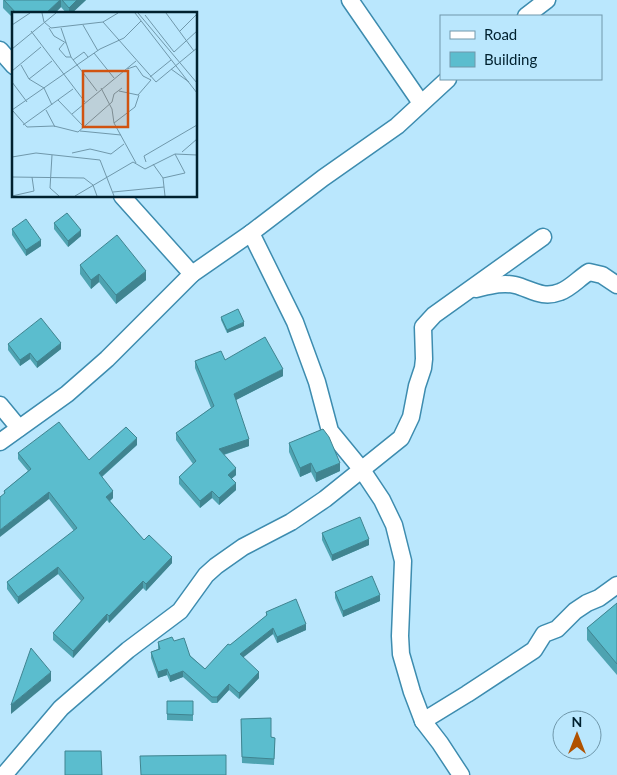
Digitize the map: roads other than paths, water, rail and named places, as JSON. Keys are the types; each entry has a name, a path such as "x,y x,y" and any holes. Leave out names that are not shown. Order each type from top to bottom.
{"street":[{"path":"350,0 421,103"},
{"path":"527,15 547,0"},
{"path":"0,50 12,64"},
{"path":"0,442 67,394 107,359 192,274 252,233 323,178 397,126 447,80"},
{"path":"124,198 192,274"},
{"path":"252,233 294,322 317,382 330,431 362,470 382,500 394,525 403,561 400,654 423,721 461,775"},
{"path":"0,771 4,775 61,708 128,650 180,611 206,575 216,566 243,547 290,522 343,486 400,438 411,417 417,386 423,368 423,327 434,314 543,237"},
{"path":"470,290 501,284 515,285 530,292 547,295 560,292 589,272 602,275 617,285"},
{"path":"0,405 19,428"},
{"path":"423,721 534,650 544,634 557,629 575,611 587,603 600,598 617,585"}]}
